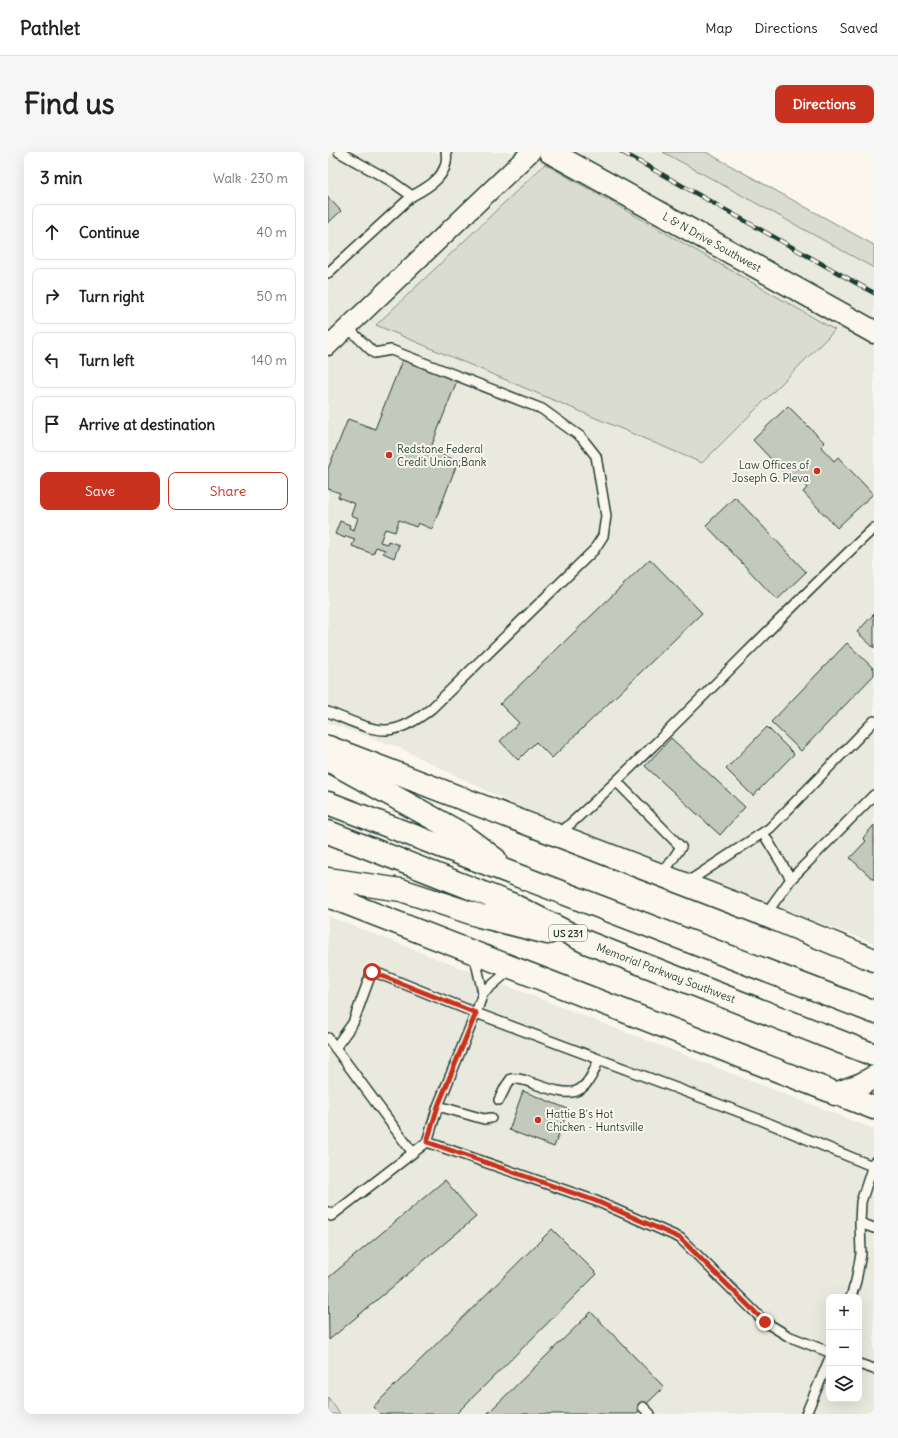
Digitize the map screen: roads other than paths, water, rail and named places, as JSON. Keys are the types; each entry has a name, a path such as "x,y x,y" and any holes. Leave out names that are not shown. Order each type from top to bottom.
{"main road":[{"name":"L & N Drive Southwest","path":"550,152 874,332"},
{"path":"328,747 765,915 874,960"},
{"path":"328,760 460,833 517,875"},
{"path":"328,803 874,1012"},
{"name":"Memorial Parkway Southwest","path":"328,832 511,904 586,942 874,1055"},
{"path":"328,879 401,890 480,916 586,942"},
{"path":"328,896 874,1108"},
{"path":"852,952 874,970"},
{"path":"835,1094 862,1084 874,1077"}],"street":[{"path":"328,346 530,152"}],"lane":[{"path":"339,152 391,181 412,196"},
{"path":"328,273 412,196 431,186 441,174 447,162 446,152"},
{"path":"328,712 375,730 393,730 416,722 594,550 604,536 606,516 596,456 581,437 542,409 391,350 374,353 348,328"},
{"path":"558,835 617,782 817,581 874,528"},
{"path":"684,885 770,828 874,721"},
{"path":"617,782 681,847 661,876"},
{"path":"765,915 791,879 874,795"},
{"path":"763,832 791,879"},
{"path":"474,953 483,993"},
{"path":"328,1212 331,1216 427,1142 438,1106 483,993 512,968"},
{"path":"336,1048 353,1023 372,972 873,1164 861,1202 860,1223 862,1254 852,1294"},
{"path":"328,1038 413,1153"},
{"path":"499,1100 511,1079 519,1078 561,1093 584,1087 592,1078 599,1059"},
{"path":"438,1106 484,1120 491,1118"},
{"path":"427,1142 596,1201 680,1238 765,1322 788,1336 826,1351"},
{"path":"860,1223 874,1228"},
{"path":"862,1365 874,1369"},
{"path":"806,1414 826,1366"},
{"path":"643,1407 650,1414"}],"railway":[{"path":"622,152 874,293"}],"place":[{"name":"Redstone Federal Credit Union;Bank","path":"389,455"},
{"name":"Law Offices of Joseph G. Pleva","path":"817,471"},
{"name":"Hattie B's Hot Chicken - Huntsville","path":"538,1120"}]}
